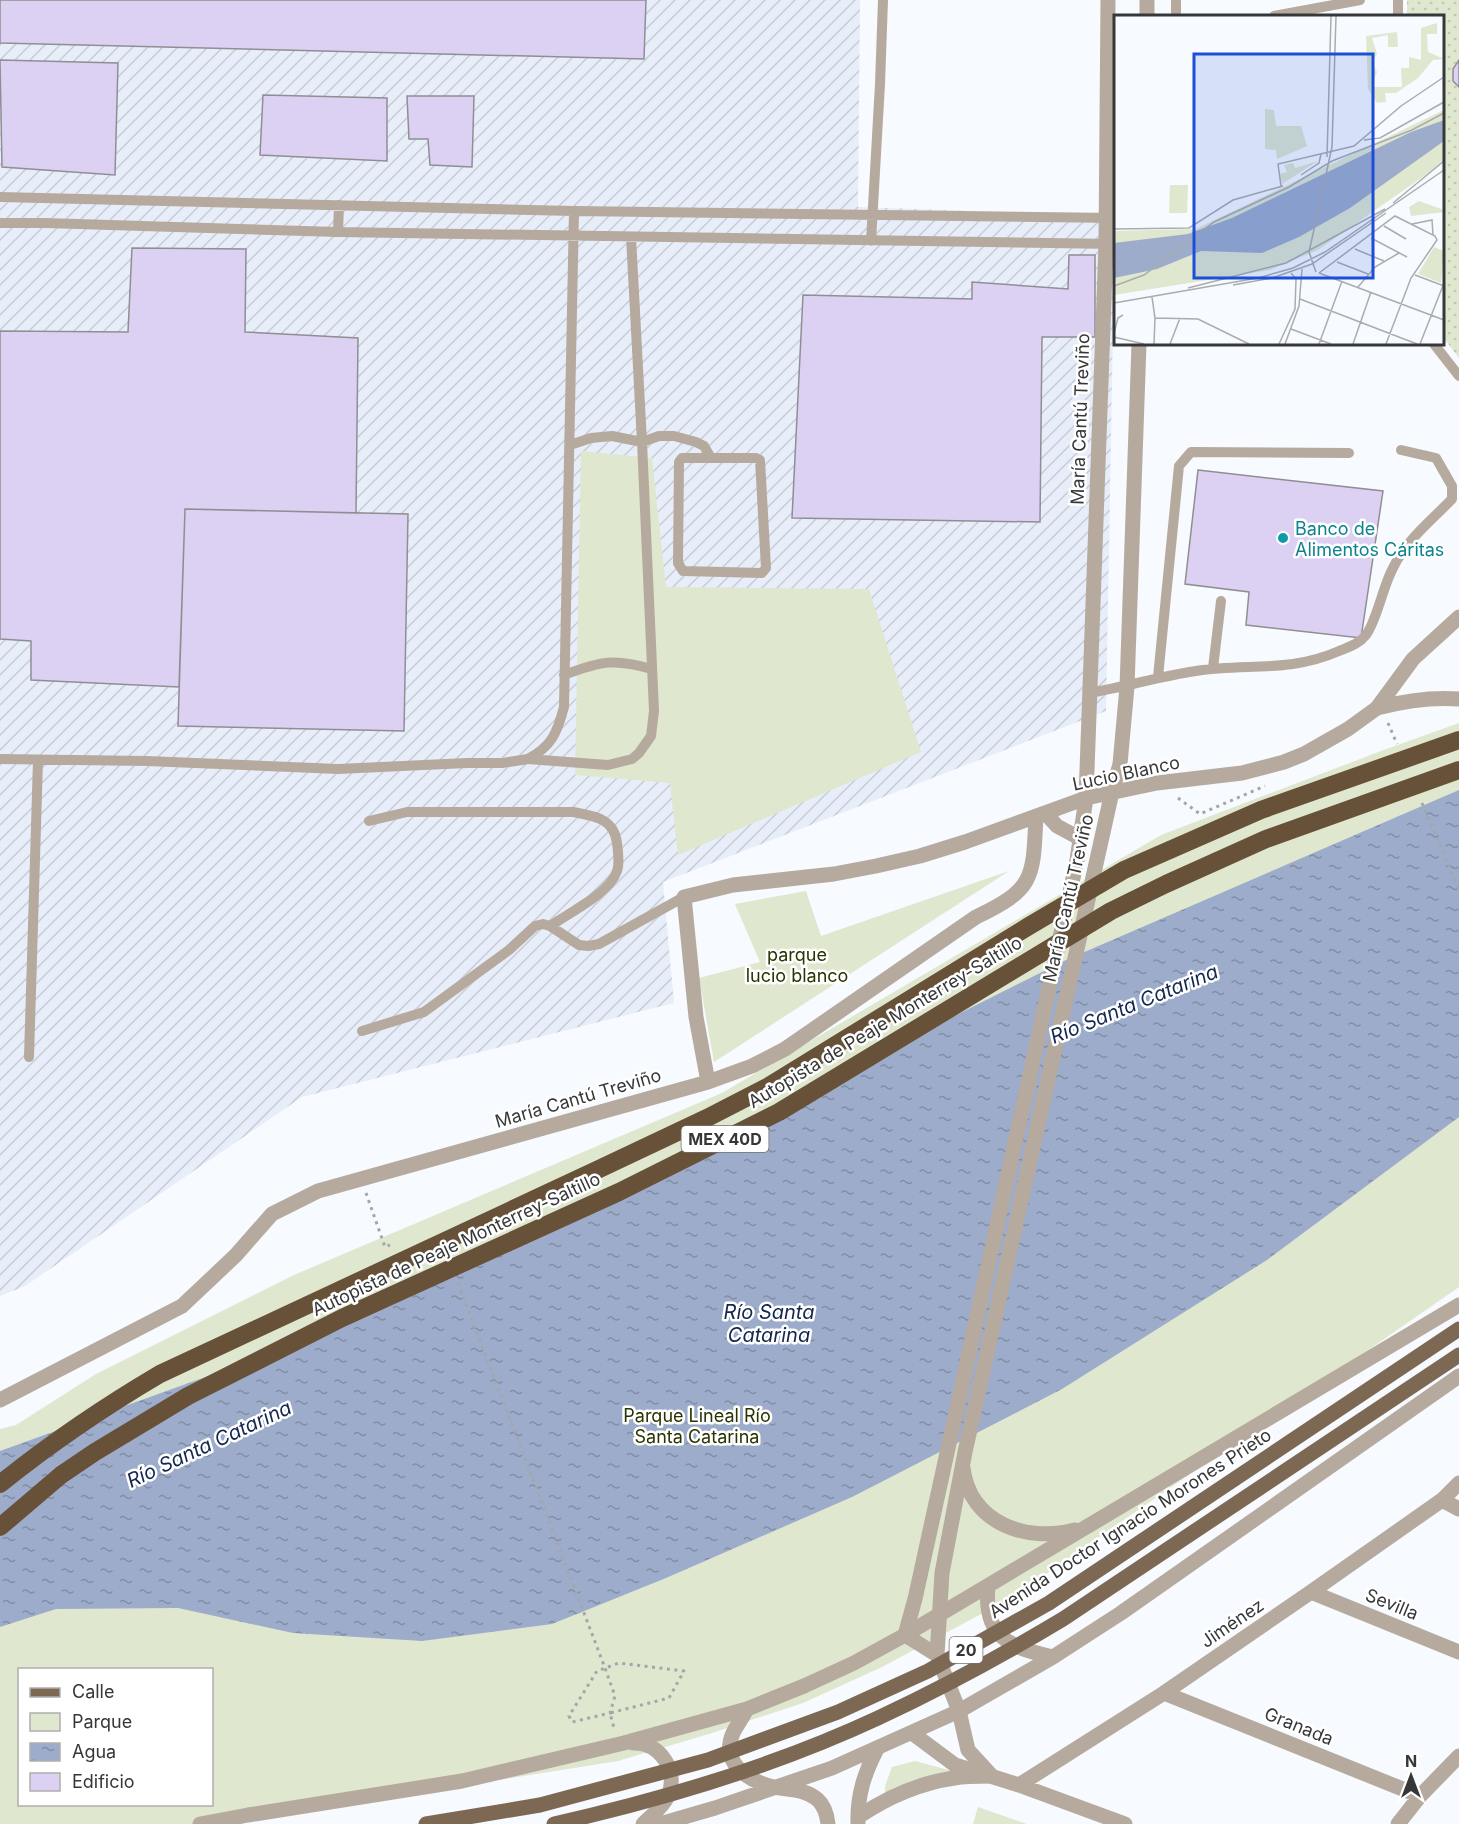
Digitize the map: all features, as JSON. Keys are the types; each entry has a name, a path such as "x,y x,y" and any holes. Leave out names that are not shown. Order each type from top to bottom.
{"highway":[{"name":"Autopista de Peaje Monterrey-Saltillo","path":"0,1484 37,1454 98,1412 160,1374 607,1166 769,1086 1124,870 1261,810 1459,740"},
{"name":"Autopista de Peaje Monterrey-Saltillo","path":"0,1527 70,1469 188,1396 342,1318 619,1192 779,1112 1111,911 1266,839 1459,770"}],"main road":[{"name":"Avenida Doctor Ignacio Morones Prieto","path":"426,1824 540,1805 708,1760 838,1712 928,1671 1049,1603 1459,1329"},
{"name":"20","path":"554,1824 620,1809 692,1788 801,1750 877,1718 1003,1655 1064,1619 1459,1355"}],"street":[{"name":"María Cantú Treviño","path":"905,1635 915,1599 1081,839 1086,798 1111,244 1108,0"},
{"name":"María Cantú Treviño","path":"937,1656 942,1573 965,1452 1096,862 1120,764 1127,687 1138,345"},
{"name":"Lucio Blanco","path":"684,897 734,885 834,874 887,863 965,842 1086,798 1157,783 1265,769 1304,754 1348,729 1382,714 1413,659 1459,617"},
{"path":"1382,714 1402,701 1459,699"},
{"name":"María Cantú Treviño","path":"0,1400 182,1306 236,1255 272,1214 318,1191 708,1082 752,1066 784,1049 976,917 1018,878 1036,817 1081,839"},
{"path":"684,897 696,1017 708,1082"},
{"name":"20","path":"200,1824 462,1781 621,1744 747,1709 854,1663 905,1635 1459,1305"},
{"path":"660,1824 715,1808 832,1768 959,1712 1053,1657 1131,1606 1459,1376"},
{"path":"963,1468 965,1482 971,1495 990,1516 1002,1524 1029,1534 1043,1535 1089,1526"},
{"name":"Jiménez","path":"1019,1785 1164,1693 1442,1500 1459,1483"},
{"path":"1442,1500 1459,1509"},
{"path":"988,1586 986,1604 991,1621 1000,1635 1014,1647 1053,1657"},
{"name":"Sevilla","path":"1311,1592 1459,1652"},
{"path":"905,1635 937,1656 959,1712 968,1750 992,1776"},
{"name":"Granada","path":"1164,1693 1420,1796"},
{"path":"747,1709 732,1735 730,1747 732,1761 737,1769 748,1778 773,1787 804,1792 816,1798 822,1804 828,1824"},
{"path":"912,1733 955,1765 1019,1785 1125,1824"},
{"path":"621,1744 639,1743 652,1747 663,1756 670,1769 671,1783 668,1796 643,1824"},
{"path":"858,1821 859,1792 865,1771 877,1749"},
{"path":"1398,1824 1420,1796 1459,1756"},
{"path":"858,1821 879,1804 925,1785 954,1778 992,1776"}],"lane":[{"path":"871,241 883,0"},
{"path":"1279,15 1360,0"},
{"path":"0,197 574,211 1111,218"},
{"path":"338,232 339,205"},
{"path":"528,759 543,751 556,731 564,707 574,211"},
{"path":"0,223 338,232 1111,244"},
{"path":"0,759 147,761 338,769 502,763 528,759 608,765 632,759 651,736 654,711 631,237"},
{"path":"1435,345 1459,376"},
{"path":"570,445 591,438 612,436 642,442 659,436 674,436 696,441 704,446 711,458"},
{"path":"1089,693 1127,687 1158,677 1213,668 1271,668 1303,664 1358,643 1367,634 1392,569 1405,547 1452,499 1452,486 1436,459 1401,450"},
{"path":"1158,677 1179,466 1191,452 1349,453"},
{"path":"711,458 756,458 760,460 766,568 762,573 683,571 678,563 679,462 682,459 711,458"},
{"path":"1213,668 1221,601"},
{"path":"564,675 594,663 628,662 652,669"},
{"path":"29,1057 38,760"},
{"path":"369,820 407,813 573,812 592,816 608,823 616,832 618,869 613,879 604,890 550,926"},
{"path":"362,1031 424,1012 508,950 535,926 543,924 550,926 579,945 599,944 684,897"}],"path":[{"path":"1382,714 1400,752"},
{"path":"1418,794 1459,890"},
{"path":"369,1203 385,1247 396,1243"},
{"path":"458,1283 615,1696 610,1713 621,1744"},
{"path":"619,1663 684,1671 669,1698 610,1713 572,1722 569,1716 597,1671 619,1663"}],"shaded area":[{"path":"0,0 860,0 858,207 1114,216 1106,711 663,882 674,1003 302,1097 25,1286 0,1296"}],"green space":[{"path":"1407,0 1459,0 1459,60 1453,69 1453,80 1459,87 1459,358 1444,338 1444,15 1407,15"},
{"path":"581,451 652,458 666,587 869,589 921,752 678,855 670,783 575,775"},
{"name":"Río Santa Catarina","path":"1459,723 1459,1287 1013,1597 882,1667 803,1703 618,1761 222,1824 0,1824 0,1429 16,1425 96,1374 294,1275 722,1093 1161,835"},
{"name":"parque lucio blanco","path":"1009,871 714,1062 699,978 760,962 735,904 806,891 821,936"},
{"path":"915,1761 952,1771 885,1796 885,1786 892,1767"},
{"path":"978,1807 1027,1824 973,1824"}],"water":[{"name":"Río Santa Catarina","path":"1459,790 1459,1117 1267,1260 1062,1389 852,1497 666,1578 552,1624 422,1641 293,1633 178,1608 56,1609 0,1627 0,1451 308,1340 1066,960"}],"building":[{"path":"0,0 646,0 644,59 0,43"},
{"path":"0,60 118,63 115,175 2,167"},
{"path":"1459,60 1459,87 1453,81 1453,69"},
{"path":"263,95 387,98 387,161 260,155"},
{"path":"407,96 474,96 472,167 430,165 428,139 409,139"},
{"path":"132,248 246,249 245,332 358,338 356,513 185,509 179,687 31,680 31,641 0,639 0,331 128,332"},
{"path":"1069,255 1095,255 1095,337 1042,337 1040,522 792,518 803,295 972,299 972,282 1068,289"},
{"name":"Banco de Alimentos Cáritas","path":"1198,470 1383,491 1361,638 1246,625 1249,592 1185,584"},
{"path":"185,509 408,514 404,731 178,726"}],"place":[{"name":"Banco de Alimentos Cáritas","path":"1283,538"}],"park label":[{"name":"Parque Lineal Río Santa Catarina","path":"697,1425"}]}
